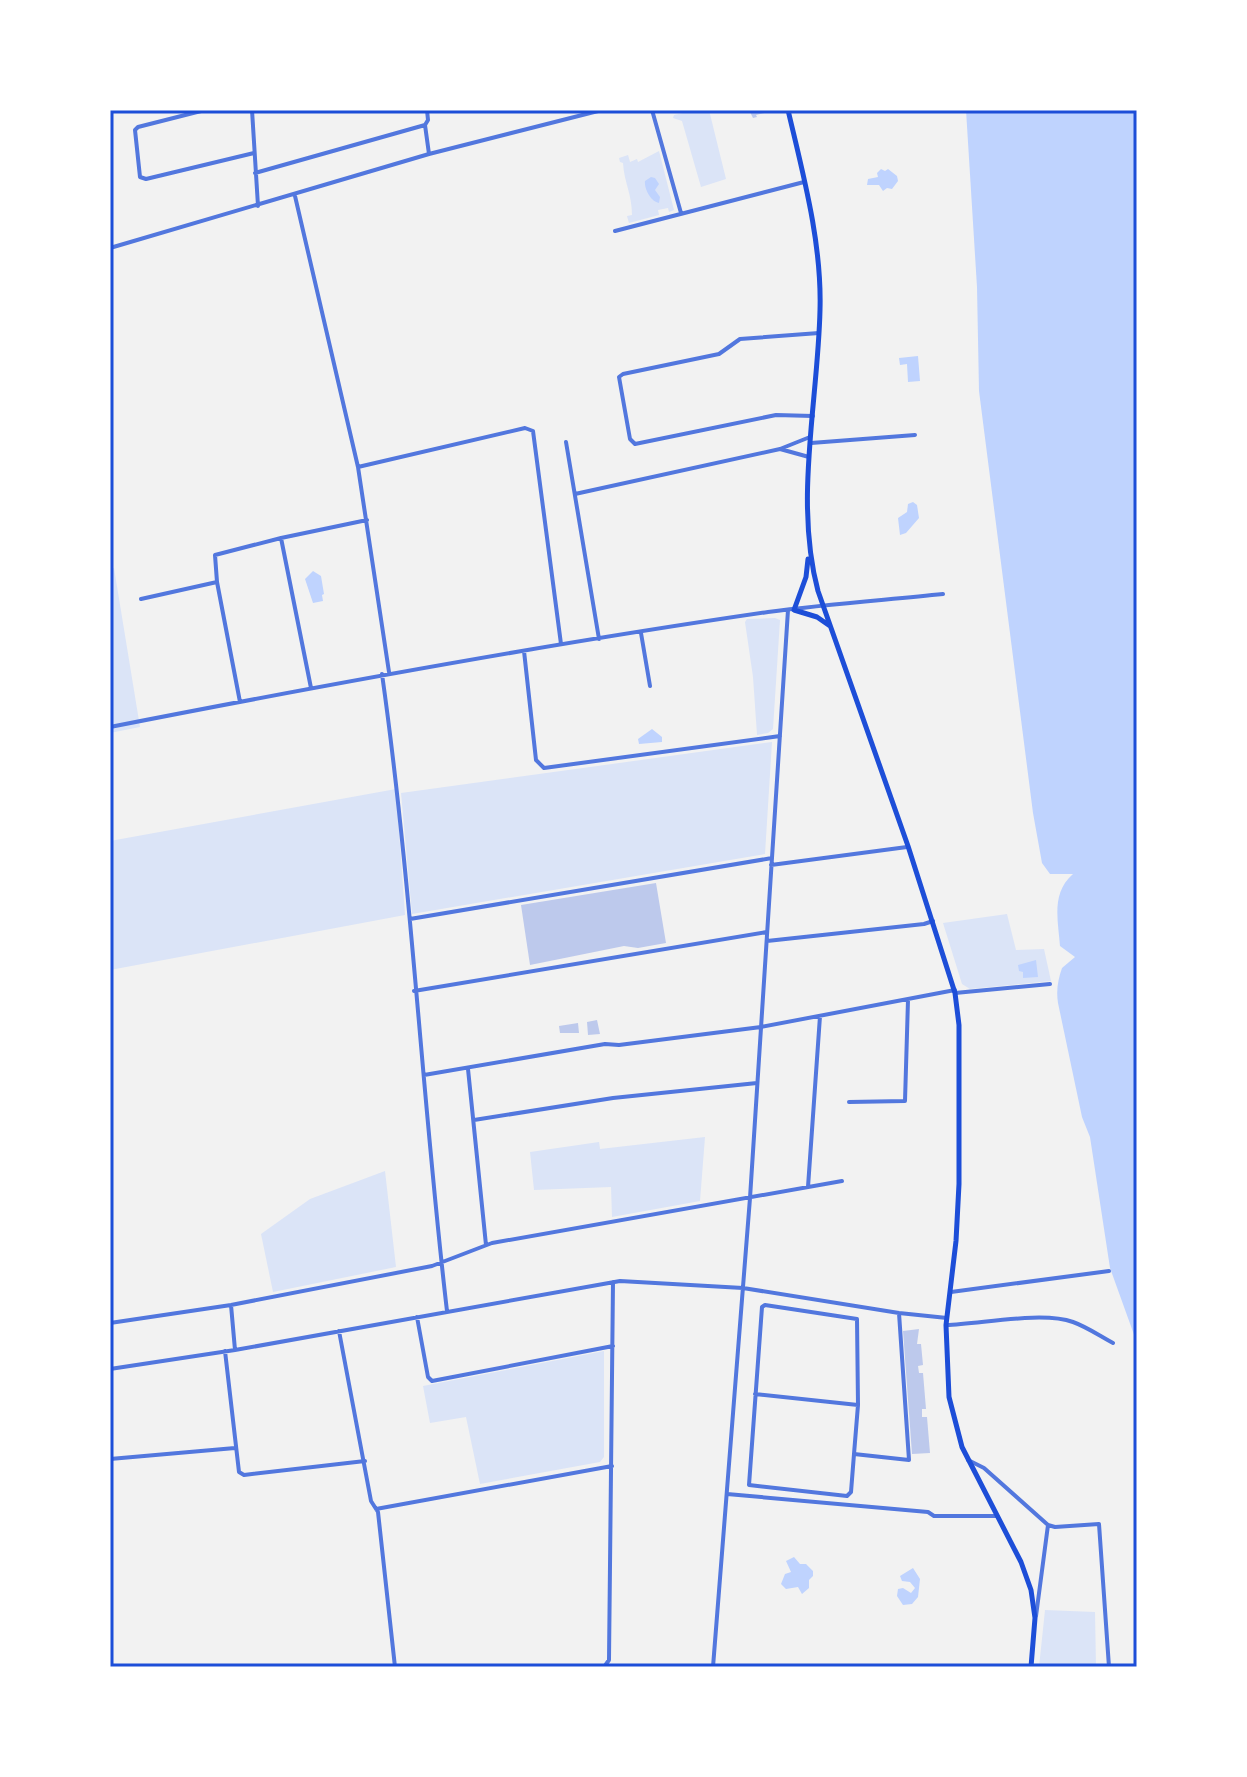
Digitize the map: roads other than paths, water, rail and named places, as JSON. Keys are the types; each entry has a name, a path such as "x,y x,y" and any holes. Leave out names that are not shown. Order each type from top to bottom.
{"main road":[{"path":"788,110 818,269 819,333 809,551 806,577 791,610 817,617 831,626"},
{"path":"809,551 823,606 908,846 955,992 959,1025 959,1184 946,1325 950,1407 968,1460 1027,1575 1035,1618 1031,1667"}],"street":[{"path":"205,110 135,130 140,177 146,179 254,153"},
{"path":"427,110 425,125 429,154"},
{"path":"110,248 295,196 429,154 602,110"},
{"path":"652,110 681,213"},
{"path":"254,111 258,206"},
{"path":"255,173 425,125"},
{"path":"615,231 804,182"},
{"path":"295,196 358,467 389,673"},
{"path":"813,416 776,415 635,444 630,439 619,377 719,354 740,339 819,333"},
{"path":"358,467 529,428 534,435 561,644"},
{"path":"575,494 780,449 812,439 915,435"},
{"path":"566,442 599,639"},
{"path":"780,449 811,457"},
{"path":"240,702 217,582 214,559 218,552 367,520"},
{"path":"281,538 311,688"},
{"path":"141,599 217,582"},
{"path":"110,727 382,674 561,644 791,610 943,594"},
{"path":"713,1667 791,610"},
{"path":"641,633 650,686"},
{"path":"524,651 536,760 544,768 780,736"},
{"path":"382,674 398,785 414,991 447,1311"},
{"path":"771,865 908,846"},
{"path":"410,919 772,858"},
{"path":"767,941 933,921"},
{"path":"414,991 767,932"},
{"path":"424,1075 605,1044 619,1045 761,1027 955,992 1050,984"},
{"path":"849,1102 905,1101 908,999"},
{"path":"808,1187 820,1016"},
{"path":"468,1068 486,1245"},
{"path":"474,1120 613,1098 757,1083"},
{"path":"110,1323 231,1305 441,1262 486,1245 842,1181"},
{"path":"951,1292 1109,1271"},
{"path":"604,1667 609,1660 613,1282"},
{"path":"110,1369 235,1350 613,1282 743,1288 947,1318"},
{"path":"231,1305 235,1350"},
{"path":"762,1307 857,1319 858,1405 851,1492 847,1496 751,1487 748,1484 755,1394 762,1307"},
{"path":"854,1454 909,1460 899,1313"},
{"path":"417,1317 428,1377 432,1381 613,1346"},
{"path":"946,1325 1060,1319 1075,1322 1113,1343"},
{"path":"339,1331 371,1501 376,1509 395,1667"},
{"path":"225,1351 239,1472 244,1475 365,1461"},
{"path":"755,1394 858,1405"},
{"path":"110,1459 236,1448"},
{"path":"968,1460 984,1468 1048,1525 1099,1524 1109,1667"},
{"path":"376,1509 612,1466"},
{"path":"727,1494 928,1512 934,1516 997,1516"},
{"path":"1035,1618 1048,1525"}],"water":[{"path":"966,110 1137,110 1137,1343 1110,1268 1090,1137 1082,1117 1058,1003 1062,968 1075,957 1060,946 1057,917 1061,890 1073,874 1050,874 1042,863 1033,813 979,391 977,287"},
{"path":"881,169 888,169 897,176 898,181 892,189 883,191 879,185 867,185 868,179 878,177"},
{"path":"651,177 659,184 655,190 660,197 659,203 651,198 646,188 645,181"},
{"path":"918,356 920,381 908,382 907,364 900,365 899,358"},
{"path":"913,502 917,505 919,518 906,533 900,535 898,518 907,512 908,504"},
{"path":"313,571 321,576 324,594 323,601 313,603 305,579"},
{"path":"652,729 662,737 662,742 639,744 638,739"},
{"path":"1036,960 1038,977 1023,978 1018,965"},
{"path":"794,1557 813,1571 809,1588 802,1594 798,1587 786,1589 781,1584 785,1574 791,1572 786,1561"},
{"path":"913,1568 920,1579 918,1597 912,1604 903,1605 897,1596 898,1589 903,1588 911,1593 915,1588 910,1582 902,1581 900,1576"}]}
